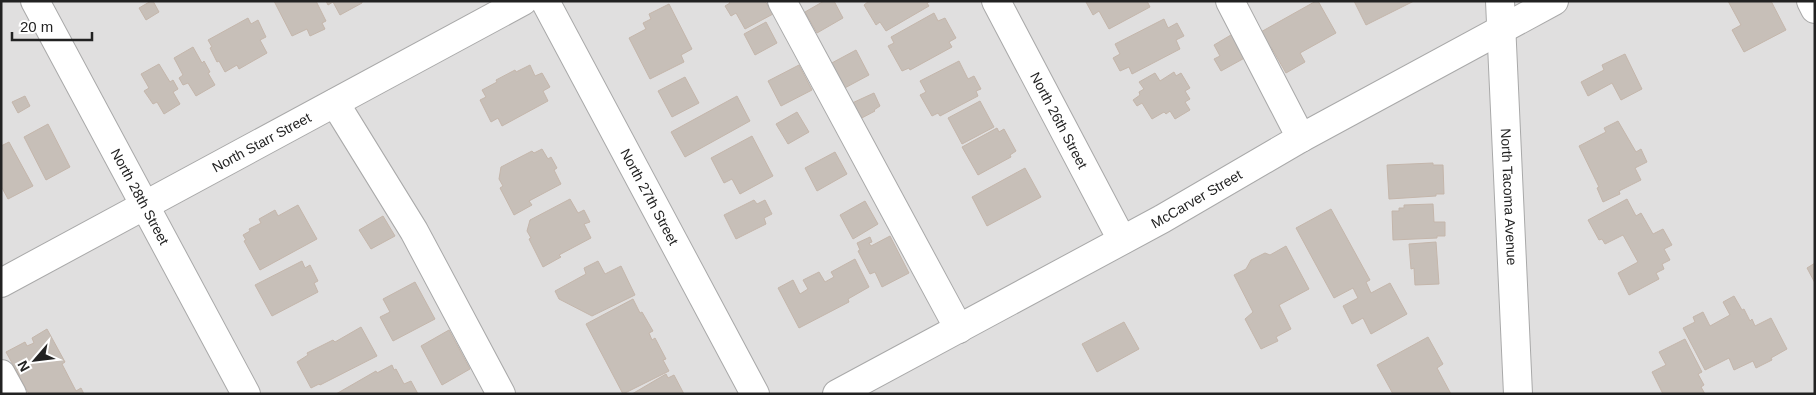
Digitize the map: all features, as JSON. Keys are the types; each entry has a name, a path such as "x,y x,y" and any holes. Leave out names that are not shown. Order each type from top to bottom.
{"street":[{"name":"North 28th Street","path":"35,1 246,394"},
{"name":"North Starr Street","path":"1,283 523,1"},
{"name":"North 27th Street","path":"545,1 755,394"},
{"path":"782,1 959,330"},
{"name":"North 26th Street","path":"996,1 1122,240"},
{"path":"1230,1 1301,138"},
{"name":"North Tacoma Avenue","path":"1500,1 1518,394"},
{"name":"McCarver Street","path":"837,394 959,330 1301,138 1554,1"},
{"path":"1811,1 1815,9"},
{"path":"335,103 414,231 501,394"},
{"path":"1,374 12,394"}],"shaded area":[{"path":"1,1 1815,1 1815,394 1,394"}],"building":[{"path":"153,1 159,12 146,20 139,8"},
{"path":"274,1 316,1 326,21 322,23 325,29 310,36 307,29 292,36"},
{"path":"326,1 362,1 362,3 340,15 333,2 328,5"},
{"path":"728,1 765,1 773,14 745,29 736,13 731,16 725,6 730,3"},
{"path":"824,1 834,1 843,18 817,33 805,12"},
{"path":"869,1 931,1 927,3 929,6 886,31 880,22 876,25 864,5"},
{"path":"1147,1 1150,7 1109,29 1099,11 1093,15 1086,2"},
{"path":"1318,1 1336,33 1300,53 1305,62 1286,73 1271,47 1268,49 1259,33"},
{"path":"1354,1 1414,1 1366,25"},
{"path":"1728,1 1771,1 1786,30 1744,52 1732,30 1741,25"},
{"path":"669,4 692,49 681,55 684,62 650,79 629,38 646,29 643,23 651,19 649,14"},
{"path":"934,13 938,21 945,18 956,38 949,42 952,47 910,70 909,68 902,71 888,46 894,43 891,37"},
{"path":"248,18 251,24 258,20 266,37 260,40 267,53 239,69 237,65 225,72 219,61 217,62 208,40"},
{"path":"1164,19 1168,28 1177,23 1184,36 1176,40 1180,49 1132,74 1129,67 1120,71 1113,58 1120,54 1115,44"},
{"path":"766,22 777,43 755,55 744,34"},
{"path":"1236,32 1250,55 1221,71 1214,59 1220,56 1214,45"},
{"path":"193,47 202,63 204,61 215,85 196,96 188,83 183,85 179,78 183,75 174,58"},
{"path":"856,50 869,75 841,90 828,65"},
{"path":"1625,54 1642,89 1621,100 1612,83 1588,96 1581,82 1604,70 1602,65"},
{"path":"959,61 968,79 974,76 981,89 976,91 978,96 940,116 938,113 932,116 920,95 926,92 920,81"},
{"path":"159,64 170,82 173,80 178,89 173,92 180,104 164,114 157,102 153,104 144,91 149,88 141,74"},
{"path":"530,65 535,76 542,73 550,87 543,91 548,101 502,126 498,118 491,122 480,100 486,97 482,90 515,70 516,72"},
{"path":"799,65 812,90 781,106 768,81"},
{"path":"1174,72 1176,76 1181,73 1190,88 1185,91 1190,99 1185,102 1190,110 1175,119 1170,111 1166,114 1164,112 1152,119 1142,103 1137,106 1133,100 1144,89 1139,82 1155,73 1160,81"},
{"path":"685,77 699,103 672,117 658,91"},
{"path":"874,93 880,106 875,111 858,120 850,104"},
{"path":"25,96 30,106 18,113 12,102"},
{"path":"737,96 750,121 685,157 671,132"},
{"path":"980,101 994,127 962,144 948,118"},
{"path":"797,112 809,132 788,144 776,124"},
{"path":"1618,121 1636,152 1641,149 1647,162 1635,168 1641,180 1619,191 1620,194 1603,202 1597,188 1599,187 1579,146 1606,132 1604,128"},
{"path":"48,124 70,167 46,180 24,137"},
{"path":"997,128 999,132 1004,129 1016,151 1010,155 1011,157 978,175 962,147"},
{"path":"752,136 773,176 740,194 732,179 724,183 711,158"},
{"path":"9,142 33,186 8,199 1,186 1,146"},
{"path":"542,149 548,159 551,157 557,168 554,170 561,184 529,201 532,205 514,215 500,188 503,186 499,179 501,167 532,151 534,153"},
{"path":"835,152 847,174 817,191 805,168"},
{"path":"1433,163 1433,165 1443,165 1444,194 1389,199 1387,165"},
{"path":"1025,168 1041,197 987,226 972,197"},
{"path":"570,199 578,213 584,210 590,222 584,224 591,238 559,255 561,257 543,267 529,239 531,238 527,231 530,220"},
{"path":"1627,199 1636,216 1641,213 1653,234 1663,229 1672,245 1664,249 1670,260 1662,264 1664,269 1656,273 1659,279 1629,295 1618,273 1638,262 1623,235 1605,244 1602,239 1599,240 1588,220"},
{"path":"754,200 757,204 765,200 772,214 764,218 766,224 736,239 724,215"},
{"path":"865,201 878,224 853,239 840,215"},
{"path":"1433,204 1434,222 1445,222 1445,236 1393,240 1392,211 1399,211 1399,208 1404,208 1404,205"},
{"path":"298,205 317,239 260,270 244,241 246,240 243,235 250,231 249,229 261,223 259,219 275,210 278,216"},
{"path":"1331,209 1370,280 1366,282 1371,293 1390,283 1407,314 1371,334 1363,318 1352,324 1343,306 1358,298 1353,288 1334,298 1296,228"},
{"path":"383,216 395,236 371,249 359,230"},
{"path":"890,236 909,273 882,287 875,272 870,274 858,251 860,250 857,243 870,237 872,242 869,243 871,246"},
{"path":"1436,242 1439,284 1415,285 1414,268 1411,269 1409,244"},
{"path":"1286,246 1309,289 1279,305 1291,329 1276,337 1278,341 1261,349 1245,319 1253,312 1234,275 1246,269 1251,260 1265,253 1270,255"},
{"path":"855,259 869,287 848,299 849,302 799,328 778,288 793,280 800,294 808,289 803,280 819,272 825,282 834,277 831,272"},
{"path":"302,261 305,268 310,265 318,281 314,283 318,292 272,316 255,285"},
{"path":"598,261 605,274 621,266 635,295 592,316 559,299 555,291 586,274 584,268"},
{"path":"1815,263 1815,283 1807,268"},
{"path":"415,282 435,319 393,341 380,317 390,312 383,299"},
{"path":"1734,296 1750,321 1752,319 1755,326 1771,318 1787,349 1771,358 1772,360 1756,368 1753,361 1734,370 1729,358 1705,370 1683,328 1695,322 1693,317 1703,312 1710,326 1730,315 1723,302"},
{"path":"633,299 653,331 649,333 652,340 655,338 666,359 663,360 669,371 623,394 586,324"},
{"path":"1124,322 1139,349 1097,372 1082,344"},
{"path":"361,327 377,356 311,388 297,362 308,355 307,353 333,340 335,342"},
{"path":"47,329 65,362 62,364 76,391 81,388 84,394 29,394 6,352 25,342 27,346 34,343 32,338"},
{"path":"449,330 470,369 442,385 421,346"},
{"path":"1428,337 1443,364 1437,368 1451,394 1393,394 1377,365"},
{"path":"1685,339 1702,372 1698,374 1704,385 1701,387 1705,394 1663,394 1652,372 1666,365 1659,352"},
{"path":"392,365 404,384 411,381 418,394 336,394 376,371 377,373"},
{"path":"666,374 668,378 674,375 684,394 632,394"}]}
